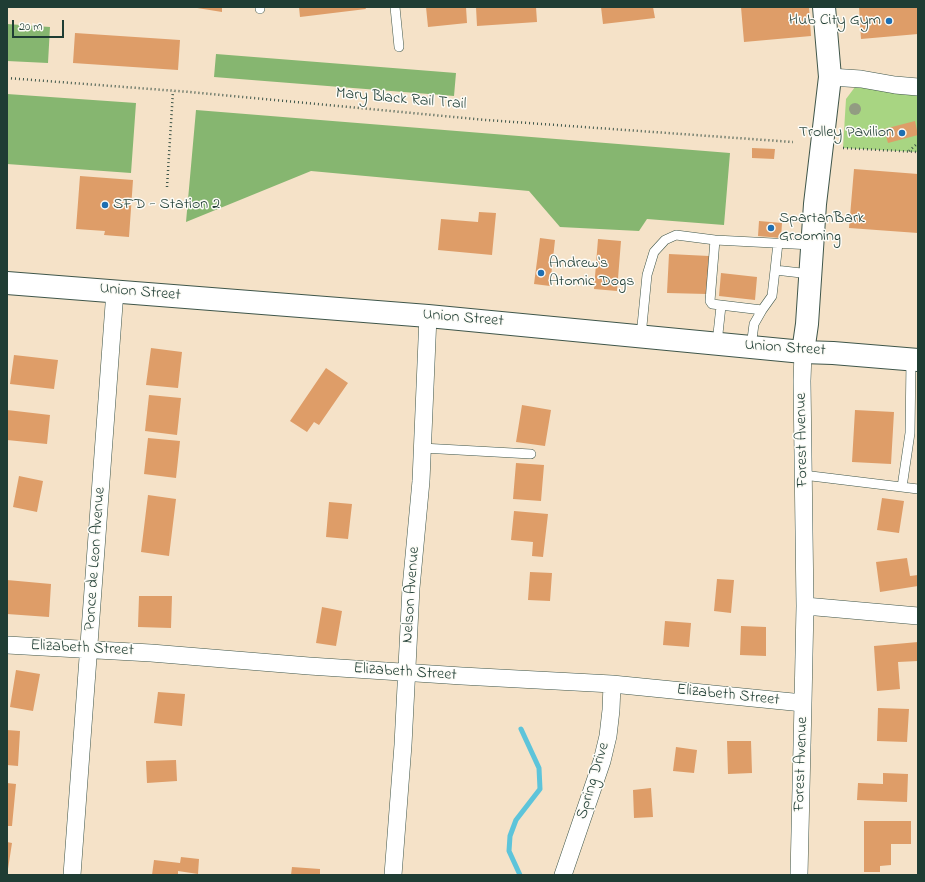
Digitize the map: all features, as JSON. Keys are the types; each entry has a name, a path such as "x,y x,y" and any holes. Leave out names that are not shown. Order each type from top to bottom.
{"main road":[{"name":"Forest Avenue","path":"803,352 807,324 815,204 830,77 824,7"},
{"name":"Union Street","path":"7,283 115,290 428,316 803,352 914,360"}],"street":[{"path":"830,77 861,79 895,85 918,87"},
{"name":"Ponce de Leon Avenue","path":"72,875 115,290"},
{"name":"Nelson Avenue","path":"393,875 422,448 428,316"},
{"name":"Forest Avenue","path":"799,875 805,606 802,381 803,352"},
{"path":"805,606 918,616"},
{"name":"Elizabeth Street","path":"7,645 407,672 612,684 804,704"},
{"name":"Spring Drive","path":"563,875 602,761 609,729 612,684"}],"lane":[{"path":"395,7 399,47"},
{"path":"642,336 647,275 654,252 665,240 676,235 715,240 812,245"},
{"path":"715,240 710,301 712,304 762,310"},
{"path":"751,347 754,324 772,296 778,243"},
{"path":"775,270 810,274"},
{"path":"717,343 721,306"},
{"path":"902,487 910,433 914,360"},
{"path":"422,448 531,454"},
{"path":"803,475 918,489"}],"path":[{"name":"Mary Black Rail Trail","path":"7,78 173,91 486,120 793,142"},
{"path":"167,187 173,91"},
{"path":"909,151 918,143"},
{"path":"843,148 918,152"}],"green space":[{"path":"7,24 50,27 48,63 7,61"},
{"path":"216,54 456,73 454,96 214,77"},
{"path":"861,79 918,87 918,152 843,148 846,99"},
{"path":"7,94 136,103 131,173 7,164"},
{"path":"196,110 730,153 724,225 647,219 639,231 560,227 529,191 311,171 186,222"}],"building":[{"path":"191,7 222,7 222,12"},
{"path":"299,7 365,7 366,9 300,17"},
{"path":"426,7 466,7 467,23 428,27"},
{"path":"476,7 536,7 537,22 477,26"},
{"path":"601,7 653,7 655,18 603,24"},
{"path":"741,7 809,7 811,36 744,42"},
{"name":"Hub City Gym","path":"859,7 918,7 918,34 861,39"},
{"path":"75,33 180,40 178,70 73,63"},
{"name":"Trolley Pavilion","path":"915,121 918,135 888,143 884,129"},
{"path":"752,148 775,149 774,159 752,158"},
{"path":"854,169 918,174 918,233 849,228"},
{"name":"SFD - Station 2","path":"80,176 133,180 129,237 104,235 105,231 76,229"},
{"path":"479,212 496,213 492,255 438,250 441,219 478,222"},
{"path":"759,221 782,223 781,238 758,236"},
{"path":"540,238 555,240 550,286 534,284"},
{"path":"598,239 621,241 617,291 594,289"},
{"path":"669,254 709,256 707,294 667,293"},
{"path":"721,273 757,277 755,300 719,296"},
{"path":"151,348 182,352 178,388 146,385"},
{"path":"14,355 58,360 54,389 10,384"},
{"path":"326,368 348,383 319,425 314,422 307,432 290,421"},
{"path":"149,395 181,398 177,435 145,431"},
{"path":"522,405 551,410 545,446 516,442"},
{"path":"7,410 50,415 47,444 7,440"},
{"path":"855,410 894,412 891,464 852,462"},
{"path":"148,438 180,441 176,478 144,474"},
{"path":"516,463 544,465 541,501 513,499"},
{"path":"19,476 43,481 37,512 13,507"},
{"path":"148,495 176,499 169,556 141,552"},
{"path":"882,498 904,501 899,533 877,530"},
{"path":"329,502 352,504 348,539 326,537"},
{"path":"514,511 548,514 543,557 532,556 533,542 511,540"},
{"path":"907,558 910,576 918,575 918,586 880,592 876,562"},
{"path":"530,572 552,573 550,601 528,600"},
{"path":"717,579 734,580 731,613 714,611"},
{"path":"7,580 51,584 49,617 7,614"},
{"path":"139,596 172,596 171,628 138,627"},
{"path":"322,607 342,611 336,646 316,643"},
{"path":"665,621 691,623 689,647 663,645"},
{"path":"741,626 766,627 766,656 740,655"},
{"path":"918,642 918,661 898,662 900,689 877,691 874,646"},
{"path":"16,670 40,674 33,711 10,707"},
{"path":"158,692 185,694 182,726 154,723"},
{"path":"878,708 909,709 907,742 877,741"},
{"path":"7,730 20,731 18,766 7,765"},
{"path":"727,741 751,741 752,773 728,774"},
{"path":"676,747 697,750 694,773 673,771"},
{"path":"176,760 177,781 147,783 146,761"},
{"path":"883,773 908,774 907,802 857,800 858,783 883,784"},
{"path":"7,783 16,784 12,826 7,826"},
{"path":"651,788 653,817 634,818 633,790"},
{"path":"864,821 911,821 911,844 891,844 891,865 880,866 880,872 864,872"},
{"path":"7,842 12,843 8,869 7,869"},
{"path":"181,857 199,859 198,874 178,871 178,875 152,875 154,860 180,863"},
{"path":"292,867 320,869 320,875 291,875"}],"waterway":[{"path":"520,875 509,851 510,836 516,820 540,789 539,768 521,729"}],"place":[{"name":"Hub City Gym","path":"889,21"},
{"name":"Trolley Pavilion","path":"902,133"},
{"name":"SFD - Station 2","path":"105,205"},
{"name":"SpartanBark Grooming","path":"771,228"},
{"name":"Andrew's Atomic Dogs","path":"541,273"}]}
